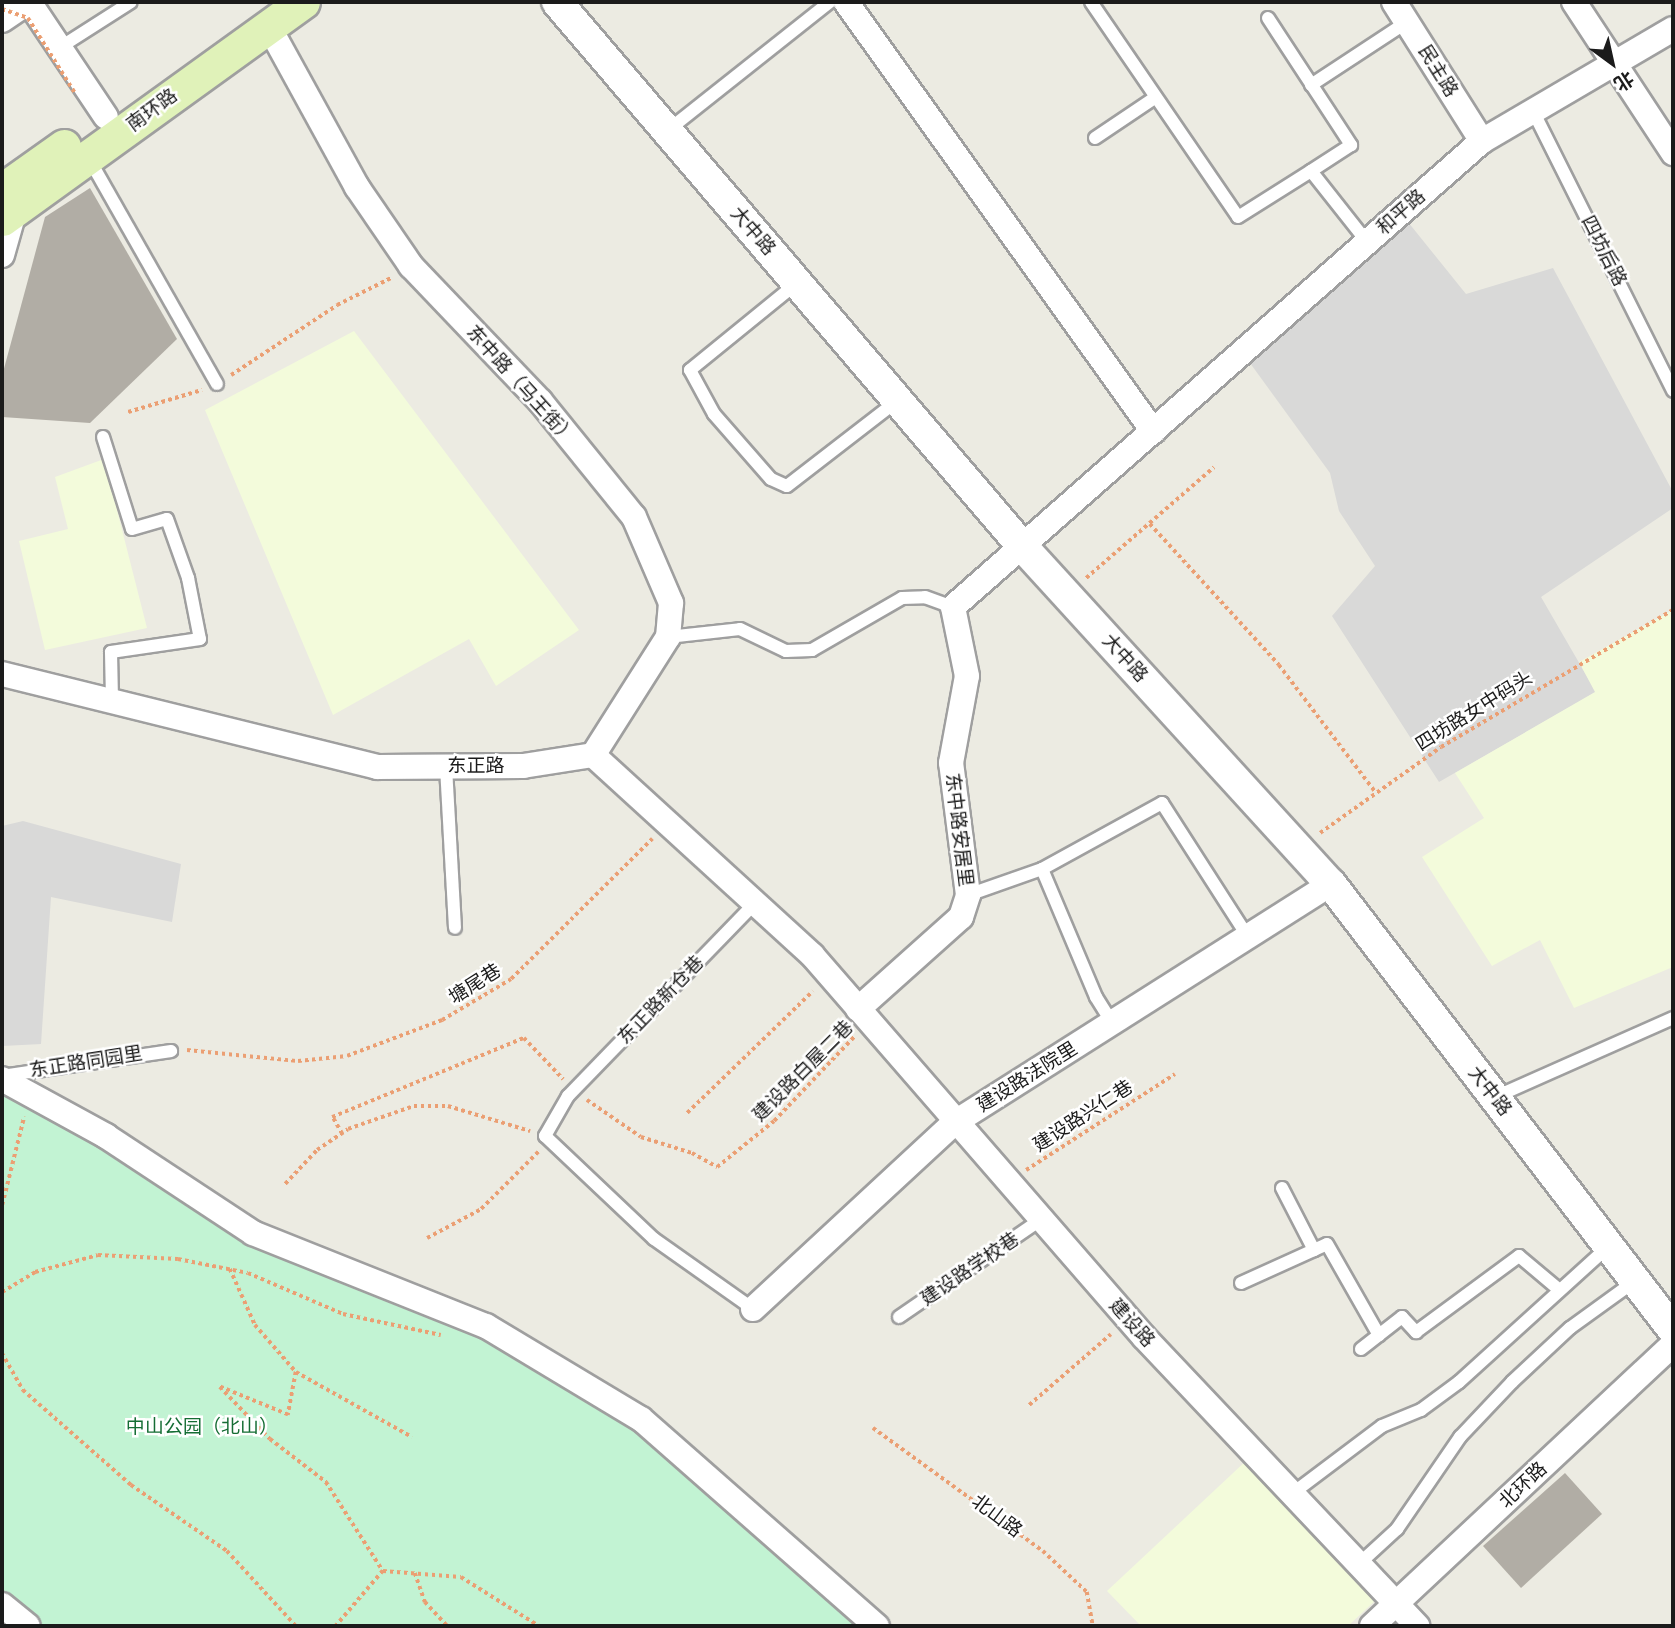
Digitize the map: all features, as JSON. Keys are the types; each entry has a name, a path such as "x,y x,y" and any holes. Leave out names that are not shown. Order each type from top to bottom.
{"main road":[{"name":"南环路","path":"6,206 106,117 269,14 303,2"},
{"name":"南环路","path":"6,206 88,157 269,14"}],"street":[{"path":"2,20 29,2 106,117"},
{"name":"大中路","path":"557,2 1022,546 1331,884 1673,1330"},
{"path":"846,2 1153,430"},
{"path":"1574,2 1673,153"},
{"name":"民主路","path":"1400,12 1482,141"},
{"name":"东中路（马王街）","path":"269,14 357,187 411,266 540,401 634,517 671,603 668,637 593,755"},
{"name":"和平路","path":"953,607 1482,141 1673,29"},
{"path":"2,256 6,206"},
{"name":"东中路安居里","path":"864,1017 961,917 968,895 951,763 967,676 953,607"},
{"name":"东正路","path":"2,674 377,766 523,766 593,755"},
{"path":"593,755 829,975 864,1017"},
{"name":"建设路法院里","path":"753,1309 954,1124 1331,884"},
{"name":"建设路","path":"864,1017 954,1124 1128,1319 1398,1601 1417,1626"},
{"path":"2,1078 106,1136 253,1233 486,1326 641,1419 877,1626"},
{"name":"北环路","path":"1373,1626 1673,1344"},
{"path":"2,1605 28,1626"}],"lane":[{"path":"59,48 131,2"},
{"path":"667,131 830,2"},
{"path":"1091,2 1238,218 1351,145 1268,19"},
{"path":"1311,85 1400,12"},
{"path":"1095,138 1156,97"},
{"name":"四坊后路","path":"1534,111 1673,391"},
{"path":"88,157 217,384"},
{"path":"1311,171 1367,242"},
{"path":"797,283 690,370 722,423 771,479 787,486 898,401"},
{"path":"103,437 132,529 167,519 188,578 200,639 111,652 112,701"},
{"path":"668,637 740,629 786,651 812,650 902,598 925,597 953,607"},
{"path":"446,766 455,928"},
{"path":"968,895 1042,869 1162,803 1248,937"},
{"path":"1042,869 1096,997 1112,1023"},
{"name":"东正路新仓巷","path":"545,1136 568,1096 754,904"},
{"path":"1494,1098 1673,1018"},
{"name":"东正路同园里","path":"2,1078 171,1051"},
{"path":"545,1136 654,1240 753,1309"},
{"path":"1282,1188 1314,1250"},
{"name":"建设路学校巷","path":"899,1317 1040,1220"},
{"path":"1241,1283 1327,1244 1379,1335"},
{"path":"1293,1493 1382,1426 1421,1410 1459,1382 1557,1288 1609,1246"},
{"path":"1361,1349 1402,1317 1416,1332 1519,1256 1557,1288"},
{"path":"1361,1562 1398,1530 1460,1437 1512,1382 1570,1328 1636,1281"}],"path":[{"path":"2,9 28,18 75,93"},
{"path":"128,412 217,384 337,305 411,266"},
{"path":"1067,595 1214,467"},
{"path":"1150,524 1279,665 1376,793"},
{"name":"四坊路女中码头","path":"1299,849 1441,747 1673,610"},
{"name":"塘尾巷","path":"171,1051 298,1062 347,1056 442,1020 511,979 666,825"},
{"path":"687,1113 829,975"},
{"name":"建设路白屋二巷","path":"641,1137 692,1153 717,1167 754,1139 864,1017"},
{"path":"342,1134 332,1117 524,1038"},
{"name":"建设路兴仁巷","path":"1006,1182 1175,1074"},
{"path":"2,1205 30,1095"},
{"path":"285,1184 342,1134 414,1107 449,1106 545,1136 540,1150 481,1209 427,1238"},
{"path":"2,1292 35,1272 98,1255 178,1259 230,1269 343,1314 445,1336"},
{"path":"230,1269 255,1325 296,1372 412,1437"},
{"path":"1029,1405 1128,1319"},
{"path":"2,1353 23,1390 131,1485 227,1551 296,1626"},
{"path":"296,1372 288,1415 220,1388 270,1439 326,1482 383,1571"},
{"name":"北山路","path":"873,1428 1044,1551 1087,1592 1093,1626"},
{"path":"383,1571 461,1577 539,1626"},
{"path":"336,1626 383,1571"},
{"path":"415,1573 425,1602 447,1626"}],"shaded area":[{"path":"1408,222 1466,294 1553,268 1673,492 1673,508 1541,597 1596,692 1439,782 1332,616 1375,566 1339,511 1330,473 1250,363"},
{"path":"354,331 579,630 496,686 469,639 333,715 205,410"},
{"path":"104,459 147,628 45,650 19,541 68,529 55,477"},
{"path":"1673,610 1673,967 1574,1008 1540,940 1492,966 1422,857 1484,818 1455,773 1595,692 1579,662"},
{"path":"23,821 181,864 172,922 51,897 41,1044 2,1046 2,826"},
{"path":"1248,1459 1379,1597 1348,1626 1141,1626 1107,1591"}],"green space":[{"name":"中山公园（北山）","path":"2,1079 253,1233 486,1326 641,1419 881,1626 28,1626 2,1605"}],"building":[{"path":"90,188 177,339 90,423 2,417 2,376 45,217"},
{"path":"1565,1473 1602,1514 1521,1588 1483,1546"}]}
